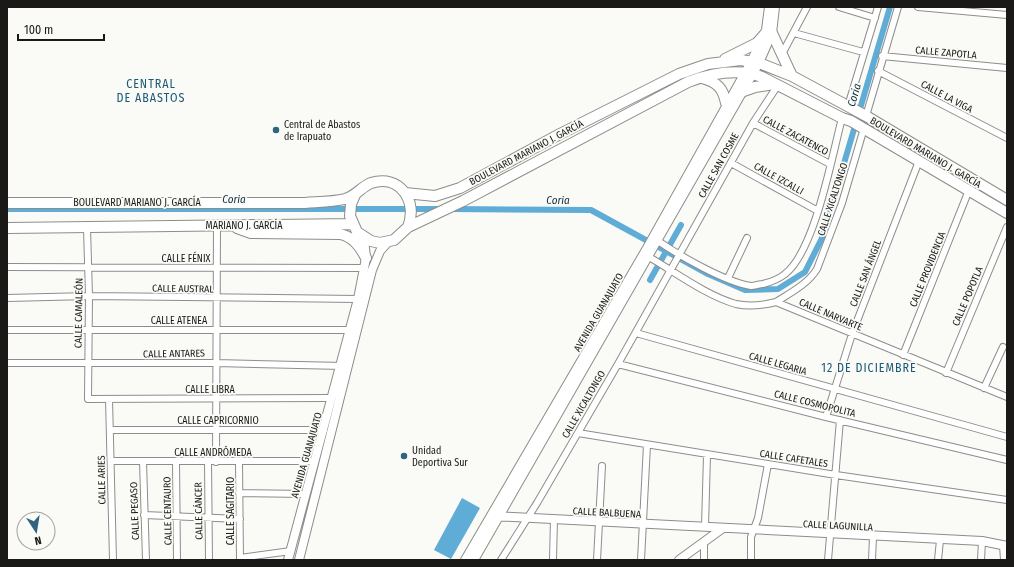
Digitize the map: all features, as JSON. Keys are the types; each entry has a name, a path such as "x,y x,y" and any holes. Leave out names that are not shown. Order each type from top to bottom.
{"main road":[{"path":"721,61 747,49 768,34 782,54 792,76"},
{"name":"BOULEVARD MARIANO J. GARCÍA","path":"7,203 305,203 353,199 361,188 378,181 396,185 408,196 435,196 460,188 567,130 679,74 693,68 721,61 755,62 792,76 857,111 1007,200"},
{"name":"BOULEVARD MARIANO J. GARCÍA","path":"410,223 433,216 463,201 674,89 700,78 720,73 748,73 854,123 1007,213"},
{"path":"700,78 717,83 721,88 726,103"},
{"path":"740,92 755,87 776,85"},
{"path":"353,199 352,220 364,238 380,243 388,242 400,237 410,223 408,196"},
{"name":"MARIANO J. GARCÍA","path":"7,228 230,225 352,220"},
{"path":"230,225 251,233 340,234 348,236 355,242 366,258"}],"street":[{"path":"768,7 768,34"},
{"path":"748,73 755,62 768,34 775,7"},
{"path":"782,54 808,7"},
{"path":"839,7 875,18"},
{"path":"857,111 864,52 878,7"},
{"path":"857,111 878,71 898,7"},
{"path":"918,7 1007,15"},
{"path":"794,33 864,52"},
{"name":"CALLE ZAPOTLA","path":"882,56 1007,68"},
{"name":"CALLE LA VIGA","path":"878,71 1007,138"},
{"name":"AVENIDA GUANAJUATO","path":"474,560 651,255 740,92 748,73"},
{"name":"AVENIDA GUANAJUATO","path":"658,242 726,103 748,73"},
{"name":"CALLE SAN COSME","path":"677,254 776,85"},
{"name":"CALLE ZACATENCO","path":"753,123 830,164"},
{"name":"CALLE XICALTONGO","path":"728,278 752,286 771,282 785,275 800,257 808,243 830,164 854,123"},
{"name":"CALLE XICALTONGO","path":"776,302 801,286 817,269 842,203 854,123"},
{"name":"CALLE SAN ÁNGEL","path":"826,417 836,390 852,334 919,161"},
{"name":"CALLE IZCALLI","path":"731,163 818,211"},
{"name":"CALLE PROVIDENCIA","path":"903,355 969,190"},
{"path":"216,462 216,299 218,225"},
{"name":"CALLE POPOTLA","path":"946,372 1007,227"},
{"name":"CALLE CAMALEÓN","path":"87,228 89,296 87,364 88,399"},
{"name":"AVENIDA GUANAJUATO","path":"288,560 332,398 344,366 350,330 365,268 366,258 364,238"},
{"path":"658,242 677,254 728,278 747,238"},
{"name":"AVENIDA GUANAJUATO","path":"299,560 344,366 372,270 380,251 388,242"},
{"name":"CALLE XICALTONGO","path":"501,560 528,518 636,333 677,254"},
{"name":"AVENIDA GUANAJUATO","path":"465,560 651,255"},
{"name":"CALLE NARVARTE","path":"651,255 715,295 735,303 745,305 776,302 1007,397"},
{"name":"CALLE FÉNIX","path":"7,267 365,268"},
{"name":"CALLE AUSTRAL","path":"7,298 89,296 216,299 358,299"},
{"name":"CALLE ATENEA","path":"7,330 350,330"},
{"name":"CALLE LEGARIA","path":"636,333 1007,437"},
{"path":"984,388 1003,347"},
{"name":"CALLE ANTARES","path":"7,363 216,363 344,366"},
{"name":"CALLE COSMOPOLITA","path":"618,364 826,417 1007,460"},
{"name":"CALLE LIBRA","path":"88,399 332,398"},
{"name":"CALLE ARIES","path":"109,399 111,430 113,560"},
{"path":"828,560 829,534 836,475 840,420"},
{"name":"CALLE CAPRICORNIO","path":"111,430 324,430"},
{"name":"CALLE CAFETALES","path":"578,433 707,455 1007,500"},
{"path":"641,560 647,445"},
{"path":"705,527 707,455"},
{"name":"CALLE ANDRÓMEDA","path":"111,461 315,461"},
{"name":"CALLE PEGASO","path":"143,461 146,560"},
{"name":"CALLE CENTAURO","path":"176,462 177,560"},
{"name":"CALLE CÁNCER","path":"208,462 209,560"},
{"name":"CALLE SAGITARIO","path":"240,462 240,559"},
{"path":"751,560 751,537 758,518 768,464"},
{"path":"597,560 602,466"},
{"path":"239,493 305,494"},
{"path":"144,515 240,519"},
{"name":"CALLE BALBUENA","path":"491,516 723,528"},
{"path":"553,560 554,519"},
{"path":"678,560 723,528"},
{"name":"CALLE LAGUNILLA","path":"723,528 874,537 982,541 1005,545"},
{"path":"872,560 874,537"},
{"path":"938,560 940,540"},
{"path":"981,560 982,541"},
{"path":"704,542 704,560"},
{"path":"1004,560 1005,545"},
{"path":"240,559 291,551"}],"water":[{"path":"462,498 480,508 451,559 434,550"}],"waterway":[{"name":"Coria","path":"451,209 591,210 708,274 745,290 778,289 805,272 822,238 890,7"},
{"name":"Coria","path":"7,209 441,209"},
{"name":"Coria","path":"650,280 681,225"}],"place":[{"name":"Central de Abastos de Irapuato","path":"276,130"},
{"name":"Unidad Deportiva Sur","path":"404,456"}],"district":[{"name":"CENTRAL DE ABASTOS","path":"151,91"},
{"name":"12 DE DICIEMBRE","path":"869,368"}]}
